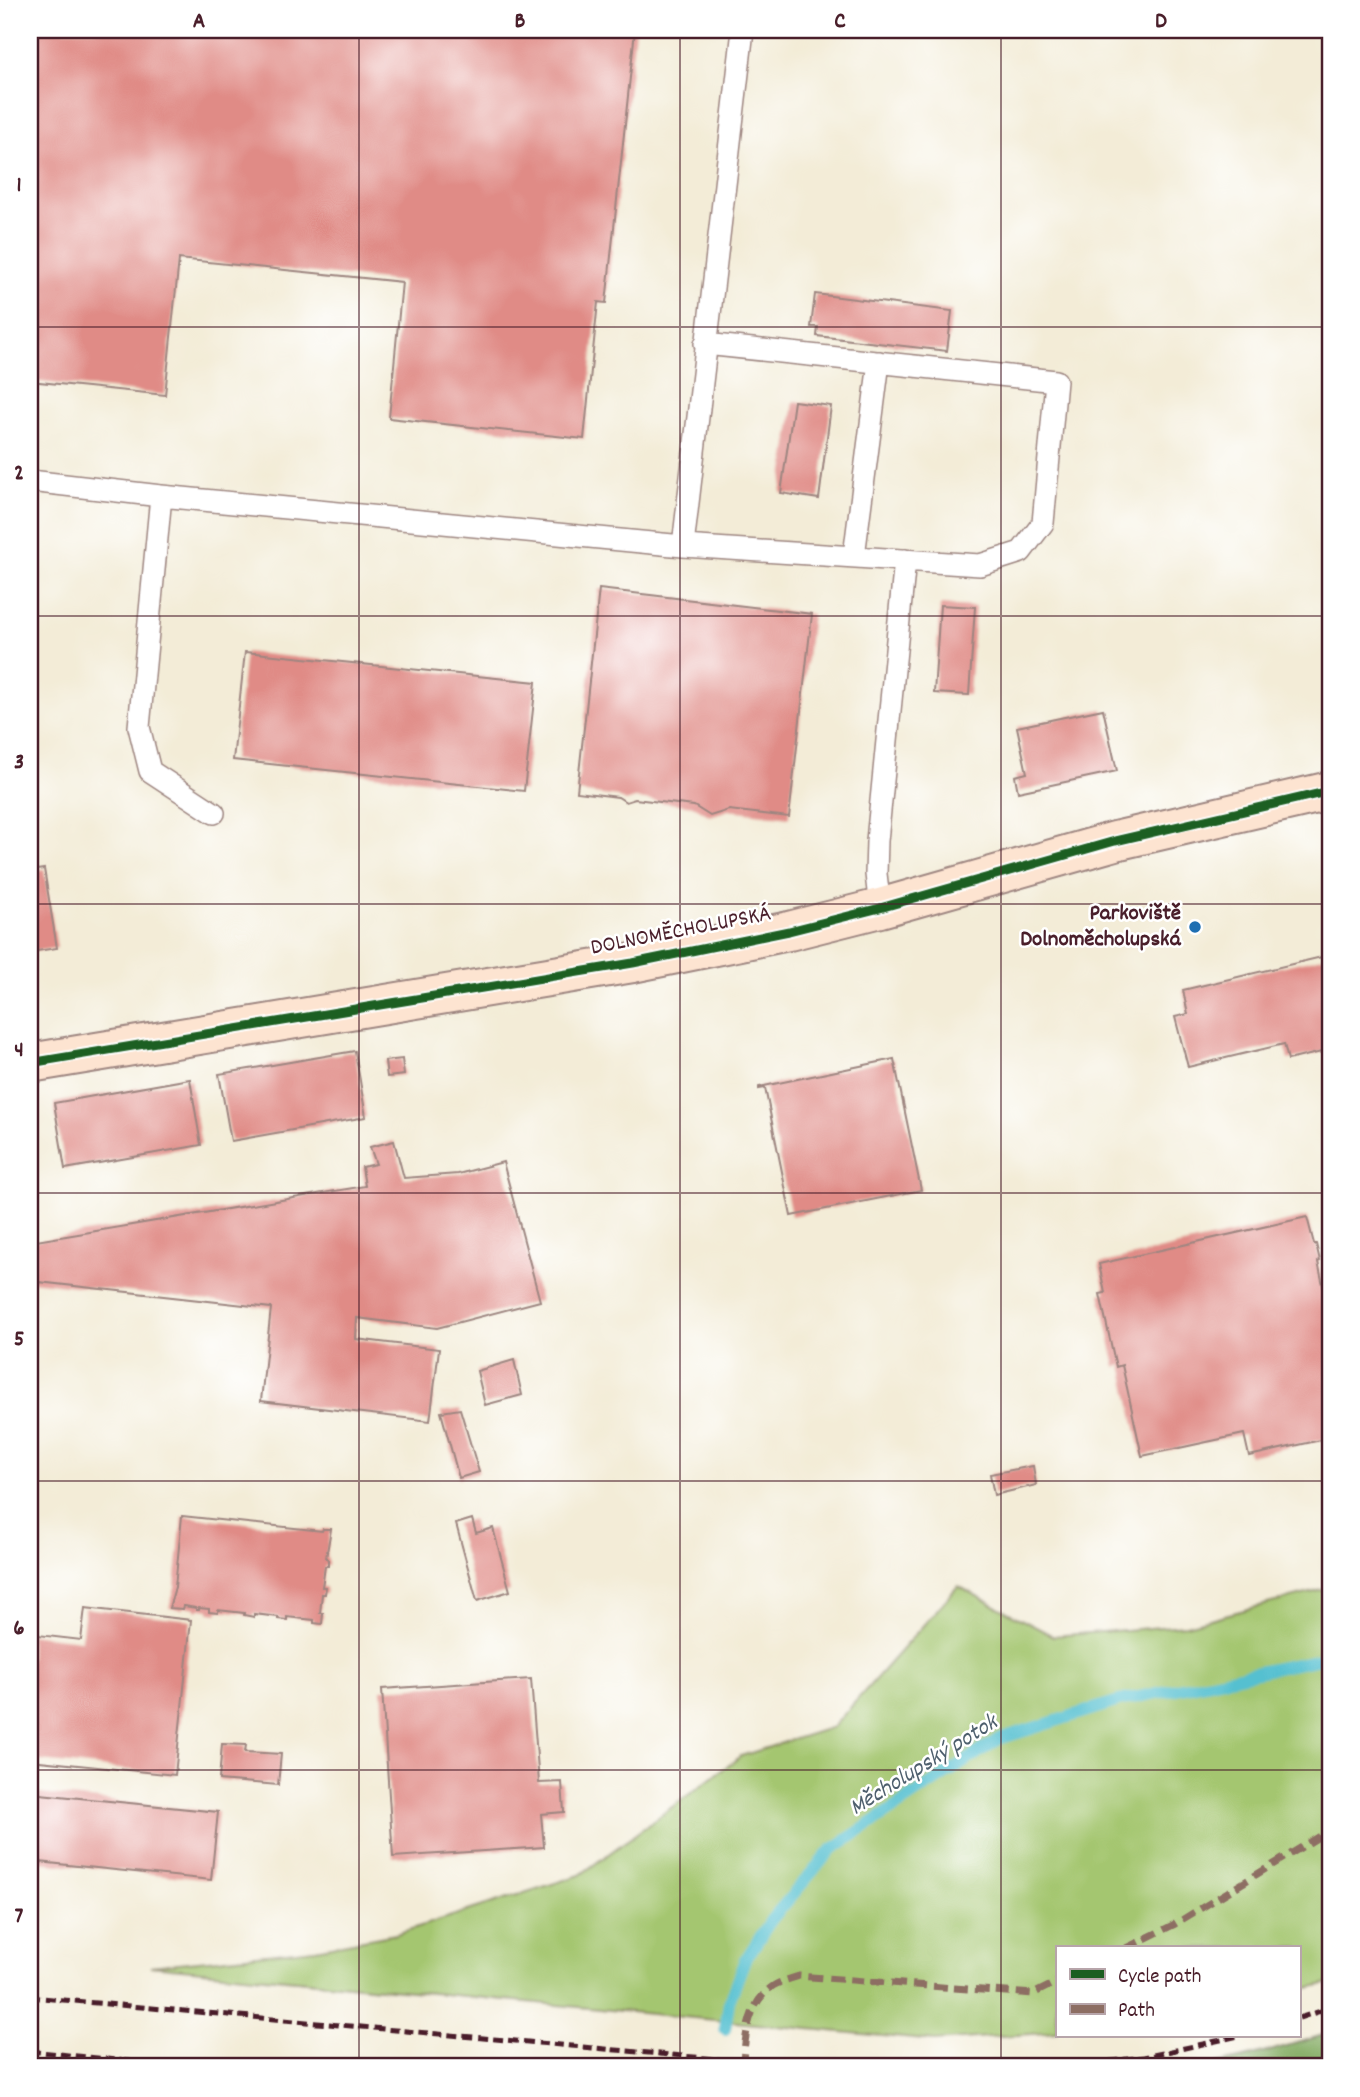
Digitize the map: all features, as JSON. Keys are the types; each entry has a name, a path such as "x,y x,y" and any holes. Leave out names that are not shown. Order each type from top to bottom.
{"street":[{"name":"DOLNOMĚCHOLUPSKÁ","path":"30,1063 633,962 789,931 1161,829 1330,791"}],"lane":[{"path":"683,545 743,30"},
{"path":"30,481 161,496 683,545 980,565 1021,552 1043,523 1056,381 705,344"},
{"path":"854,556 879,362"},
{"path":"161,496 139,727 150,771 214,813"},
{"path":"880,908 876,874 877,841 905,560"}],"green space":[{"path":"958,1586 1053,1636 1186,1625 1330,1588 1330,1983 1300,1990 1300,1946 1056,1946 1056,2032 935,2041 150,1966 315,1949 396,1934 580,1875 741,1756 833,1727"},
{"path":"1330,2033 1330,2067 1204,2067 1253,2056"}],"building":[{"path":"30,30 635,30 606,303 598,302 584,439 389,418 402,282 179,259 165,395 30,381"},
{"path":"815,294 952,311 947,351 817,336 818,327 811,327"},
{"path":"794,401 831,406 819,499 781,493"},
{"path":"599,589 812,614 789,817 729,810 710,816 694,806 635,799 626,802 618,797 577,792"},
{"path":"940,605 975,607 969,695 934,693"},
{"path":"245,652 536,682 524,791 233,760"},
{"path":"1103,709 1117,771 1018,792 1015,776 1027,773 1017,727"},
{"path":"44,869 57,948 30,952 30,871"},
{"path":"1330,955 1330,1050 1288,1060 1284,1044 1188,1067 1175,1017 1188,1014 1183,990"},
{"path":"355,1051 366,1117 231,1141 219,1074"},
{"path":"402,1059 404,1075 387,1077 385,1061"},
{"path":"894,1059 921,1190 791,1216 765,1088 759,1087"},
{"path":"190,1079 201,1145 65,1169 54,1103"},
{"path":"394,1141 404,1178 458,1174 503,1162 540,1301 437,1328 357,1318 356,1339 439,1349 430,1421 261,1401 271,1308 30,1281 30,1242 365,1186 362,1167 376,1164 370,1147"},
{"path":"30,1142 37,1174 30,1175"},
{"path":"1307,1217 1320,1261 1318,1262 1330,1317 1330,1438 1249,1456 1244,1434 1142,1456 1122,1365 1116,1367 1100,1294 1105,1293 1099,1264"},
{"path":"514,1360 522,1395 485,1405 477,1371"},
{"path":"460,1409 479,1472 459,1478 441,1412"},
{"path":"1033,1466 1036,1485 994,1495 990,1474"},
{"path":"182,1516 322,1531 331,1529 326,1558 328,1566 325,1566 322,1587 326,1587 325,1594 322,1594 322,1624 314,1623 314,1620 287,1617 287,1620 254,1614 254,1617 244,1613 218,1610 218,1613 209,1612 209,1609 196,1610 184,1606 183,1609 169,1608 175,1587"},
{"path":"472,1519 476,1533 493,1528 510,1591 477,1601 456,1524"},
{"path":"85,1608 191,1620 175,1775 30,1760 30,1634 81,1640"},
{"path":"531,1679 539,1783 562,1782 564,1812 541,1814 544,1847 393,1857 382,1689"},
{"path":"222,1744 246,1745 245,1752 281,1754 278,1785 219,1780"},
{"path":"30,1793 218,1812 211,1880 30,1861"}],"waterway":[{"name":"Měcholupský potok","path":"725,2029 729,2002 744,1962 771,1920 831,1850 999,1739 1119,1701 1330,1657"}],"railway":[{"path":"30,1997 804,2067"},
{"path":"1300,2018 1330,2008"},
{"path":"1064,2067 1144,2057 1230,2038"},
{"path":"30,2051 184,2067"}],"marked path":[{"path":"1130,1946 1175,1924 1330,1830"},
{"path":"742,2067 746,2034 757,2003 773,1986 799,1976 1033,1994 1056,1982"}],"cycle path":[{"path":"30,1063 633,963 789,931 1115,841 1330,791"}],"place":[{"name":"Parkoviště Dolnoměcholupská","path":"1195,927"}]}
